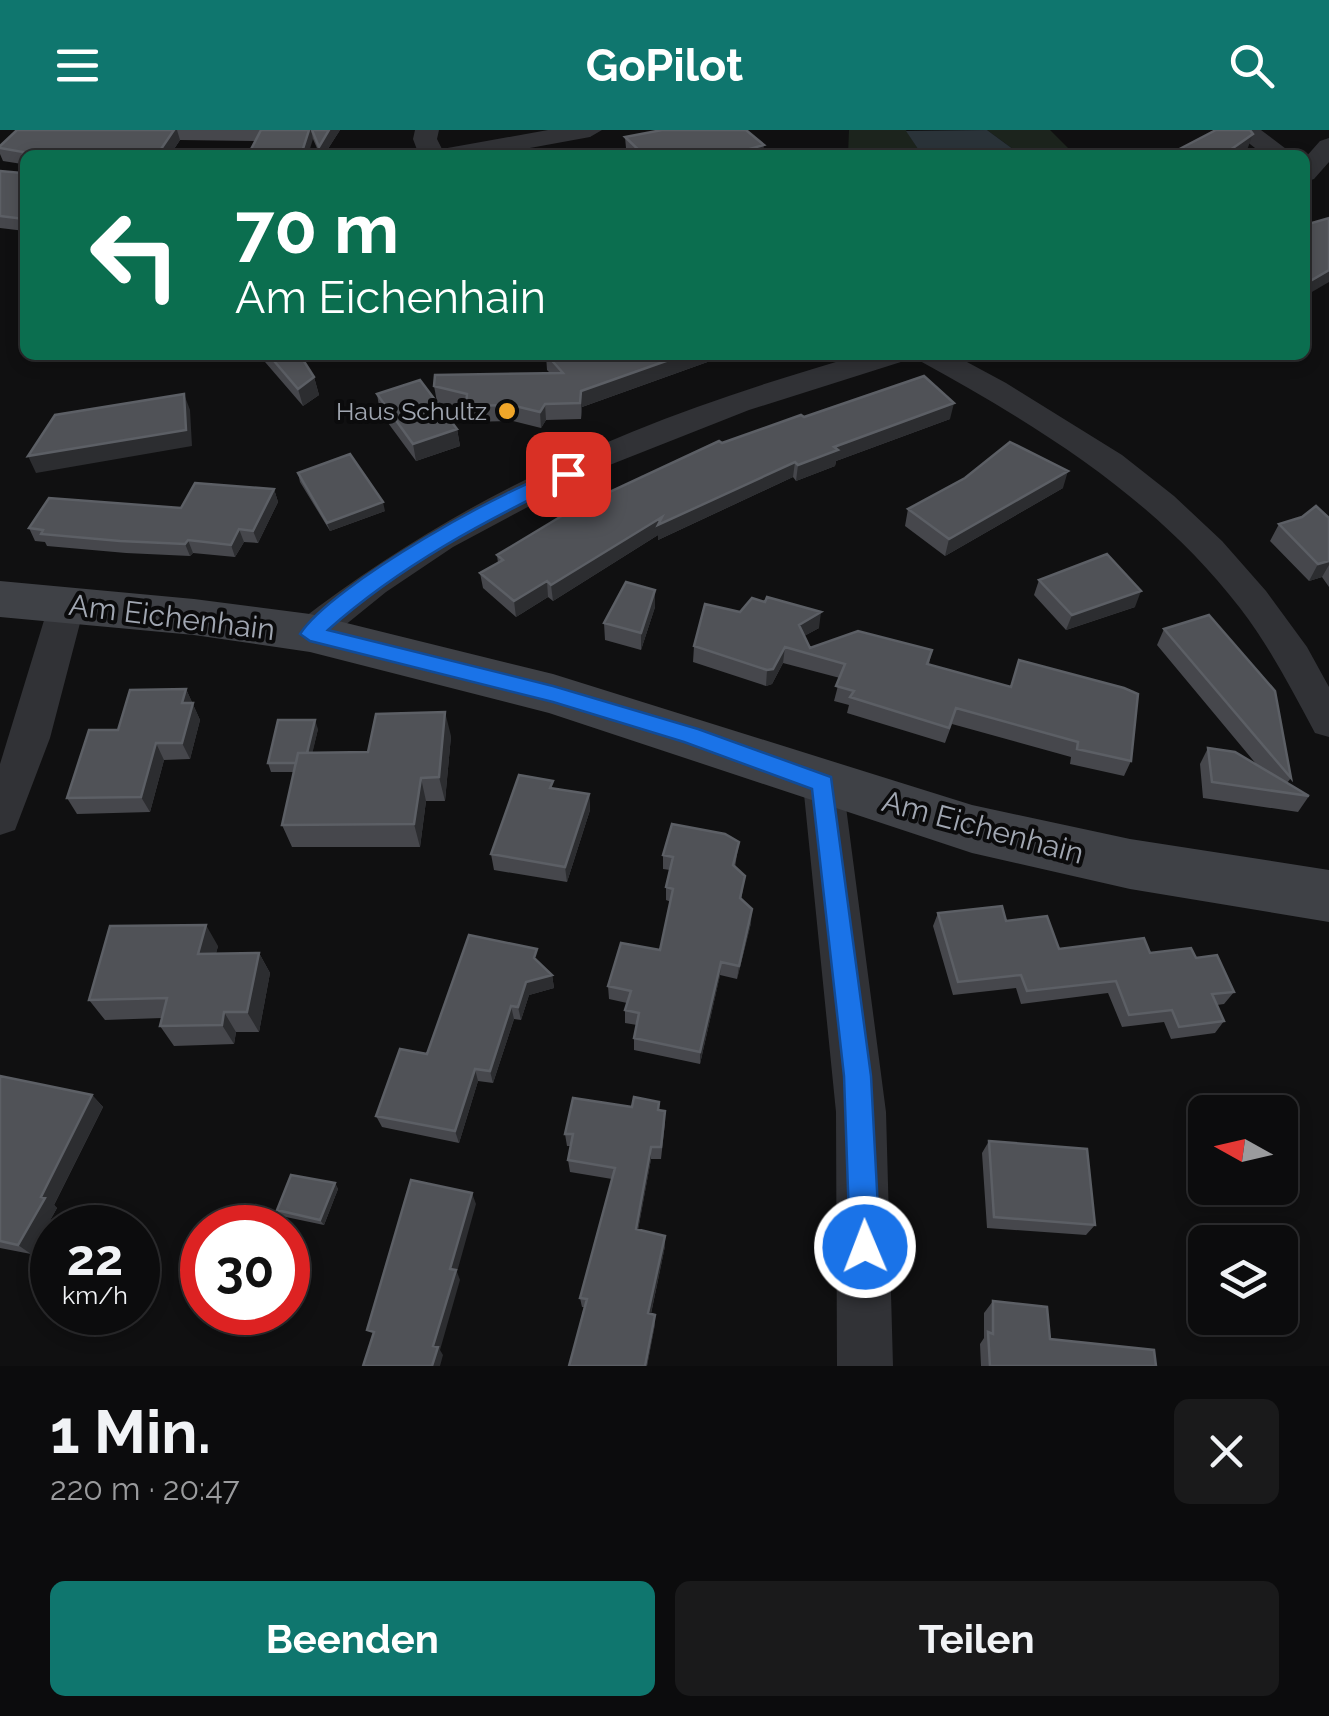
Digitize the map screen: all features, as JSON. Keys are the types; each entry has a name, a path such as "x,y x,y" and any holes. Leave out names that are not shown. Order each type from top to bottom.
{"street":[{"path":"476,150 590,130"},
{"path":"1244,130 1274,150"},
{"path":"1311,176 1329,146"},
{"path":"310,634 354,595 492,510 728,406 875,360"},
{"path":"940,360 1052,420 1124,470 1167,507 1215,554 1265,615 1308,678 1329,722"},
{"name":"Am Eichenhain","path":"0,599 310,634 553,694 972,829 1113,860 1329,896"},
{"path":"0,818 30,738 66,604"},
{"path":"823,784 846,955 860,1112 865,1366"}],"shaded area":[{"path":"849,130 906,130 919,150 848,150"},
{"path":"987,130 1050,130 1070,150 1014,150"},
{"path":"987,130 1014,150 919,150 906,131"}],"building":[{"path":"17,130 174,130 160,150 20,151 0,146"},
{"path":"261,130 309,130 303,150 251,150"},
{"path":"312,130 329,130 319,147"},
{"path":"662,130 746,130 764,145 746,150 639,150 625,137"},
{"path":"1216,130 1250,130 1253,134 1230,150 1178,150"},
{"path":"0,171 20,173 20,218 0,216"},
{"path":"1329,218 1329,270 1310,281 1310,224"},
{"path":"273,360 303,360 314,377 298,389"},
{"path":"551,360 669,360 581,391 580,403 545,404 540,412 511,405 466,406 467,394 434,386 435,375 563,373"},
{"path":"924,376 954,403 834,447 838,450 798,465 795,462 658,525 662,517 551,585 547,581 514,601 480,573 503,560 497,555 575,508 719,441"},
{"path":"420,380 457,429 413,444 377,394"},
{"path":"184,394 186,430 28,456 55,415"},
{"path":"1010,442 1068,471 949,539 908,509 965,478"},
{"path":"350,454 383,502 327,523 298,473"},
{"path":"195,483 274,489 253,531 239,529 231,545 188,540 185,544 120,541 41,534 43,530 29,528 49,498 181,508"},
{"path":"1316,506 1329,518 1329,561 1318,564 1279,524 1302,517"},
{"path":"1107,554 1141,591 1072,615 1039,580"},
{"path":"626,582 655,590 641,633 604,623"},
{"path":"767,597 821,612 799,625 810,648 858,631 932,650 927,664 1011,687 1019,660 1138,694 1131,761 1077,749 1078,742 956,708 949,728 850,697 854,691 836,686 845,664 785,647 773,669 767,670 694,646 705,604 740,612 752,598 765,602"},
{"path":"1209,615 1275,691 1291,778 1164,629"},
{"path":"186,689 182,703 193,703 182,743 156,743 141,797 67,798 89,730 118,730 130,690"},
{"path":"445,712 439,777 421,778 414,824 282,825 298,753 368,752 376,714"},
{"path":"278,720 315,720 307,753 298,753 296,763 268,763"},
{"path":"1208,748 1235,752 1309,796 1212,782"},
{"path":"519,775 553,781 550,788 589,794 565,867 491,854"},
{"path":"672,824 725,834 739,842 733,865 745,876 740,898 752,909 739,966 721,962 700,1052 634,1038 639,1013 625,1010 631,991 608,986 621,943 660,950 673,889 666,887 673,857 663,855"},
{"path":"1002,906 1006,921 1047,916 1059,949 1144,938 1150,953 1191,948 1196,958 1217,955 1234,992 1212,994 1224,1021 1179,1027 1172,1010 1129,1015 1116,981 1027,991 1021,975 958,982 938,913"},
{"path":"206,925 198,954 259,953 247,1012 224,1012 222,1025 160,1026 167,998 89,1000 110,926"},
{"path":"469,935 537,949 534,958 552,975 526,982 518,1007 511,1006 490,1071 475,1069 455,1131 376,1116 400,1049 427,1054"},
{"path":"0,1076 92,1095 41,1197 45,1198 41,1205 30,1205 30,1224 18,1245 0,1241"},
{"path":"634,1097 659,1102 658,1110 665,1111 661,1147 651,1147 636,1229 665,1236 648,1313 655,1315 645,1366 569,1366 587,1299 580,1298 615,1168 568,1160 573,1134 565,1134 573,1098 632,1107"},
{"path":"989,1141 1087,1149 1095,1225 994,1217"},
{"path":"291,1175 335,1183 320,1220 310,1218 310,1205 279,1205"},
{"path":"411,1180 472,1193 450,1269 456,1270 433,1346 438,1347 432,1366 363,1366 374,1332 367,1330"},
{"path":"993,1301 1047,1307 1050,1339 1154,1350 1156,1366 990,1366 988,1332 993,1334"}],"place":[{"name":"Haus Schultz","path":"507,411"}],"route":[{"path":"568,474 492,510 414,555 354,595 310,634 437,662 553,694 690,735 823,784 857,1076 865,1247"}]}
